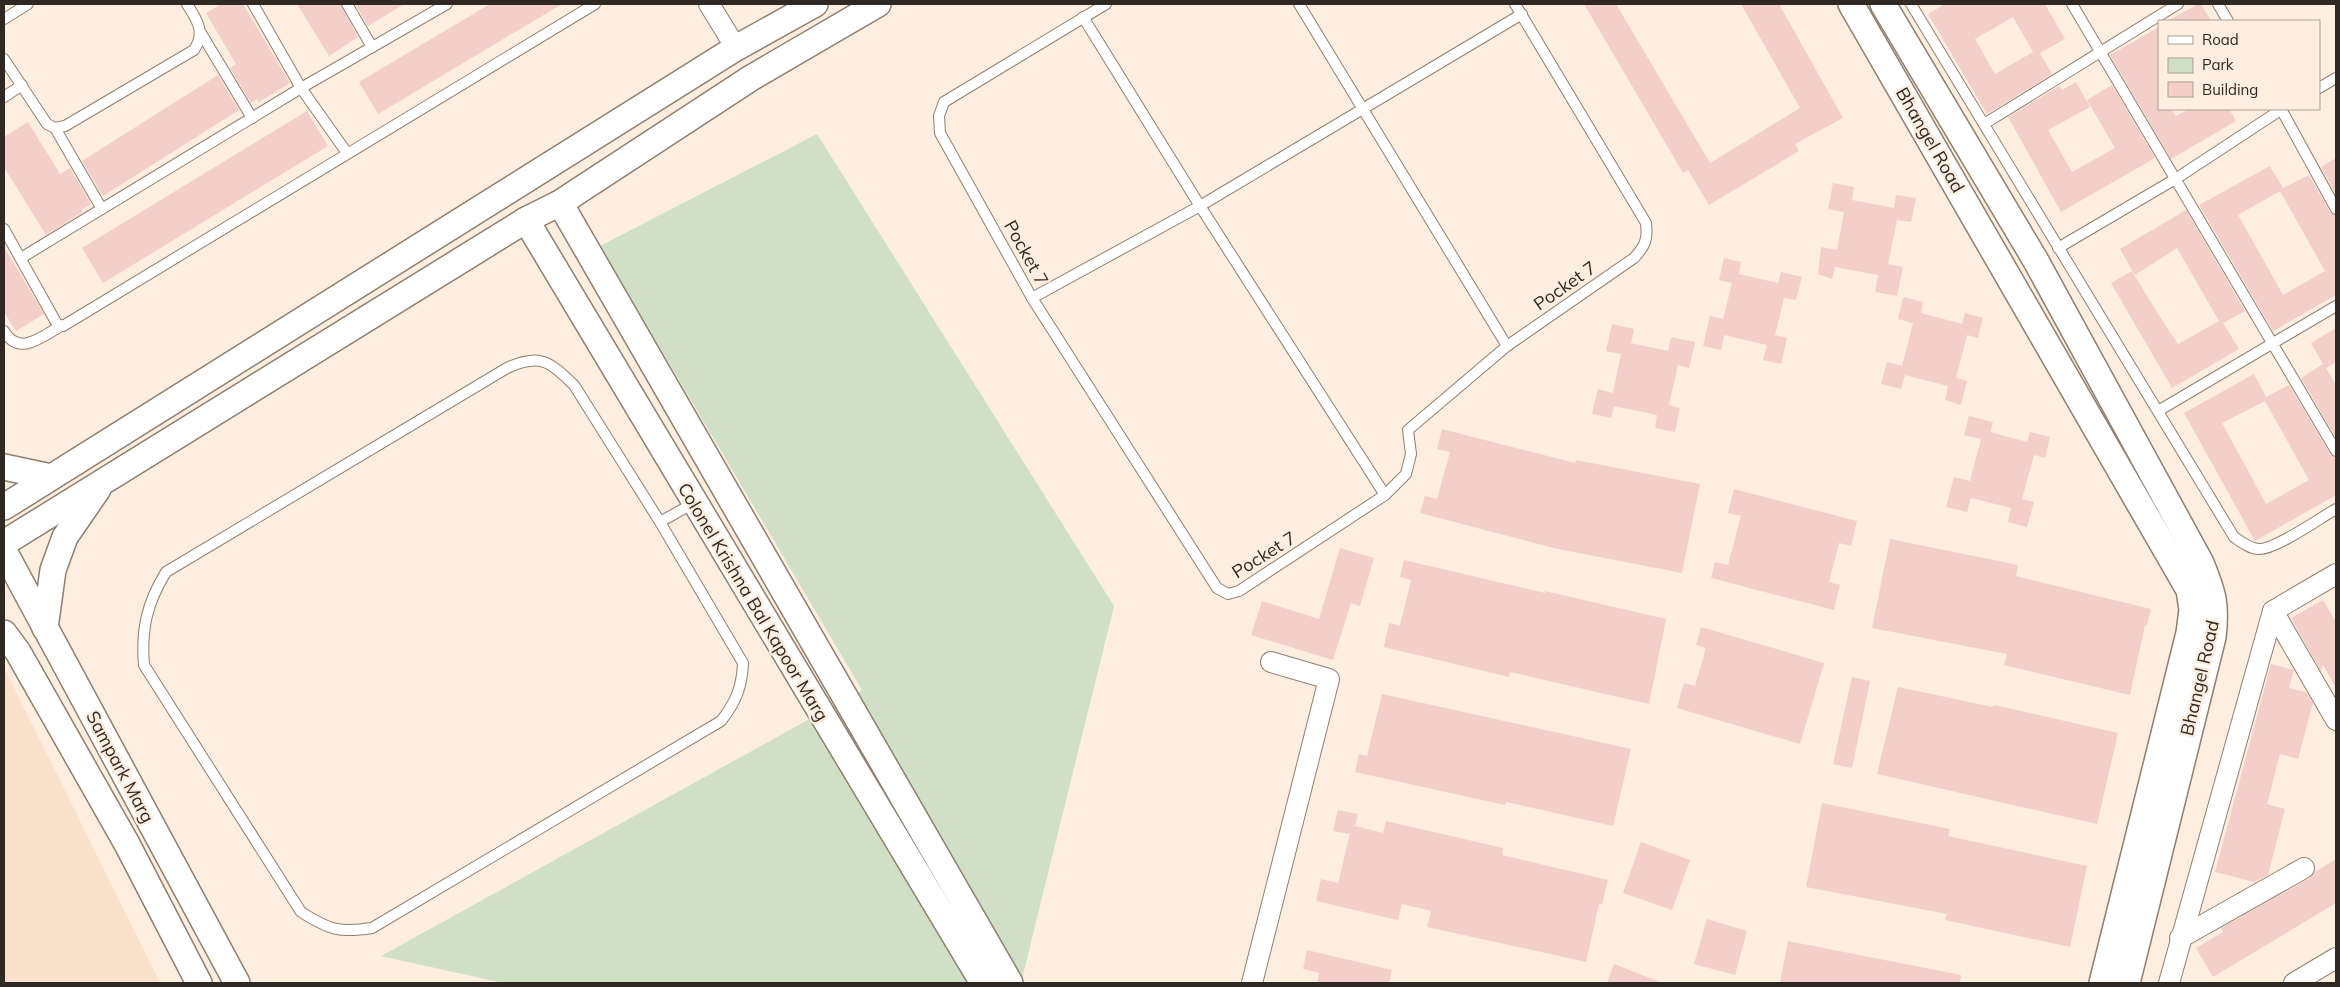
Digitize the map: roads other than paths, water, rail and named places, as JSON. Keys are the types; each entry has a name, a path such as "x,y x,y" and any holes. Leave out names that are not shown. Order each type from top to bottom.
{"street":[{"path":"709,4 736,48"},
{"path":"4,506 736,48 815,4"},
{"path":"4,543 526,220 560,203 751,78 878,4"},
{"name":"Bhangel Road","path":"1883,4 2036,260 2201,563 2212,588 2216,610 2213,636 2127,983"},
{"name":"Bhangel Road","path":"1860,7 2008,276 2189,590 2192,610 2189,633 2102,983"},
{"path":"691,76 712,104"},
{"path":"560,203 1010,983"},
{"name":"Colonel Krishna Bal Kapoor Marg","path":"526,220 982,983"},
{"path":"2008,276 2036,260"},
{"path":"4,468 51,477"},
{"path":"45,628 53,570 65,537 103,480"},
{"name":"Sampark Marg","path":"4,551 237,983"},
{"path":"2169,983 2180,938 2273,612 2334,580"},
{"path":"2273,612 2336,720"},
{"name":"Sampark Marg","path":"9,644 126,844 199,983"},
{"path":"1252,983 1329,678 1270,662"},
{"path":"2180,938 2304,868"},
{"path":"2294,983 2336,958"}],"lane":[{"path":"4,19 28,4"},
{"path":"187,4 200,27 201,33 252,118"},
{"path":"253,4 301,88 347,153"},
{"path":"347,4 372,47"},
{"path":"21,258 301,88 448,4"},
{"path":"4,331 16,344 26,345 61,326 595,4"},
{"name":"Pocket 7","path":"1106,4 944,102 939,116 940,133 1032,298 1216,588 1228,594 1239,592 1385,495 1406,474 1411,454 1408,430 1507,346 1634,258 1644,247 1648,237 1646,223 1515,4"},
{"path":"1299,4 1507,346"},
{"path":"1911,4 2234,537 2244,545 2258,549 2272,546 2336,509"},
{"path":"2072,4 2102,50 2336,451"},
{"path":"1984,124 2178,4"},
{"path":"2218,4 2227,20"},
{"path":"1032,298 1200,206 1522,14"},
{"path":"1083,17 1200,206 1385,495"},
{"path":"55,128 72,123 194,50 199,42 201,33"},
{"path":"4,59 47,124 55,128 102,209"},
{"path":"2320,87 2336,78"},
{"path":"4,97 22,86"},
{"path":"2058,248 2177,178 2279,110"},
{"path":"2282,110 2336,208"},
{"path":"4,229 57,324 61,326"},
{"path":"2158,411 2273,345 2336,306"},
{"path":"528,359 542,361 558,370 574,385 660,522 743,663 742,683 734,703 721,720 372,928 346,932 322,925 301,912 144,665 142,642 145,620 153,594 166,572 507,368 528,359"},
{"path":"660,522 694,503"}]}
